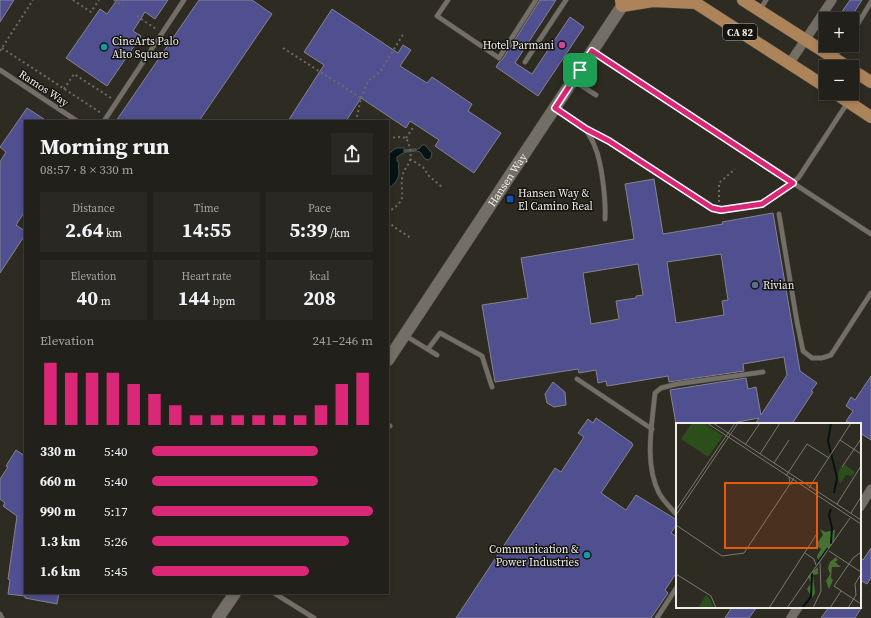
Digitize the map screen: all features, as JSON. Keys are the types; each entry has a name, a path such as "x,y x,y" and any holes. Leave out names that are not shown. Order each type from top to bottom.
{"main road":[{"name":"CA 82","path":"743,0 763,5 805,40 837,60"},
{"name":"CA 82","path":"693,1 819,83"},
{"path":"623,2 693,1"},
{"path":"859,73 870,78"},
{"path":"845,100 871,117"}],"street":[{"path":"790,64 832,0"},
{"name":"Hansen Way","path":"389,358 573,81 623,2"},
{"path":"861,505 871,489"},
{"path":"218,618 234,594"},
{"path":"791,618 797,608"}],"lane":[{"path":"105,119 184,0"},
{"path":"448,0 437,16 499,58 536,0"},
{"path":"525,62 566,0"},
{"path":"859,22 871,2"},
{"path":"592,51 871,234"},
{"path":"834,58 838,52"},
{"name":"Ramos Way","path":"0,70 75,120"},
{"path":"573,81 596,95"},
{"path":"555,108 712,208 721,210 762,204 793,183 799,177 848,102"},
{"path":"586,129 599,156 606,207 605,219"},
{"path":"779,214 796,315 804,351 812,358 822,358 831,355 871,293"},
{"path":"428,349 440,333 482,356 492,387"},
{"path":"404,335 437,355"},
{"path":"676,514 662,498 652,474 650,456 655,393 661,388 677,384 763,372"},
{"path":"577,379 652,429"},
{"path":"657,618 676,589"},
{"path":"276,594 314,618"},
{"path":"0,614 2,618"}],"path":[{"path":"0,51 33,0"},
{"path":"73,0 91,12 99,0"},
{"path":"114,0 122,6"},
{"path":"137,16 162,33"},
{"path":"356,120 361,98 368,81 380,72 404,33"},
{"path":"2,48 64,89 105,119"},
{"path":"283,48 361,98"},
{"path":"64,89 74,74 117,102"},
{"path":"406,138 414,126"},
{"path":"389,138 406,138"},
{"path":"389,211 396,207 402,200 403,173 410,159 409,143 406,138"},
{"path":"410,159 422,167 429,176 442,187"},
{"path":"721,210 719,204 719,183 735,169"},
{"path":"389,223 394,228 411,238"}],"shaded area":[{"path":"422,145 425,145 432,153 431,158 428,160 415,149 419,149"},
{"path":"396,148 404,148 405,152 397,157 397,161 399,163 398,179 389,188 389,153"}],"building":[{"path":"0,0 14,0 0,22"},
{"name":"CineArts Palo Alto Square","path":"117,0 168,0 155,19 145,12 133,31 141,36 107,86 66,58 100,9 107,14"},
{"path":"199,0 252,0 272,14 200,120 117,120"},
{"name":"Hotel Parmani","path":"540,0 556,0 515,63 532,74 570,17 584,27 538,96 496,67"},
{"path":"850,0 862,0 854,12 842,12"},
{"path":"332,9 398,53 403,45 411,50 400,66 427,83 432,77 472,104 468,111 501,133 474,173 435,146 439,140 410,121 406,128 361,98 347,120 289,120 324,65 304,52"},
{"path":"27,108 45,120 24,120 24,213 16,225 24,230 24,237 0,273 0,162 6,152 0,147"},
{"name":"Rivian","path":"654,179 663,234 723,224 722,222 773,213 800,371 817,383 811,391 813,392 793,423 756,423 759,418 732,423 676,424 670,390 746,378 748,389 756,387 761,415 787,375 784,357 743,364 744,371 669,382 668,376 607,386 606,381 598,383 596,370 579,373 578,369 495,382 482,305 528,298 521,258 634,239 625,184","holes":["721,254 728,300 722,301 724,315 676,323 667,262","638,264 643,295 636,296 636,298 616,301 619,319 591,324 583,273"]},
{"path":"871,376 871,440 861,434 861,423 850,423 846,421 853,411 846,406 851,397 855,400"},
{"path":"553,382 565,392 566,405 554,407 547,403 545,394"},
{"name":"Communication & Power Industries","path":"596,418 633,445 601,493 626,510 636,495 676,519 676,526 671,533 676,536 676,574 665,590 668,593 651,618 456,618 555,468 561,472 584,437 578,433 588,419 593,423"},
{"path":"16,450 24,455 24,594 59,594 57,604 25,598 25,596 8,594 10,580 8,579 17,516 3,506 5,503 0,499 0,479 8,467 6,466"},
{"path":"871,548 871,578 867,584 861,581 861,559 863,560"},
{"path":"862,607 855,618 821,618 828,608"},
{"path":"731,608 756,608 749,618 725,618"}],"waterway":[{"path":"405,151 415,150"}],"place":[{"name":"Hotel Parmani","path":"562,45"},
{"name":"CineArts Palo Alto Square","path":"104,47"},
{"name":"Hansen Way & El Camino Real","path":"510,199"},
{"name":"Rivian","path":"755,285"},
{"name":"Communication & Power Industries","path":"587,555"}],"route":[{"path":"592,51 793,183 762,204 721,210 712,208 555,108 580,70 592,51"}]}
